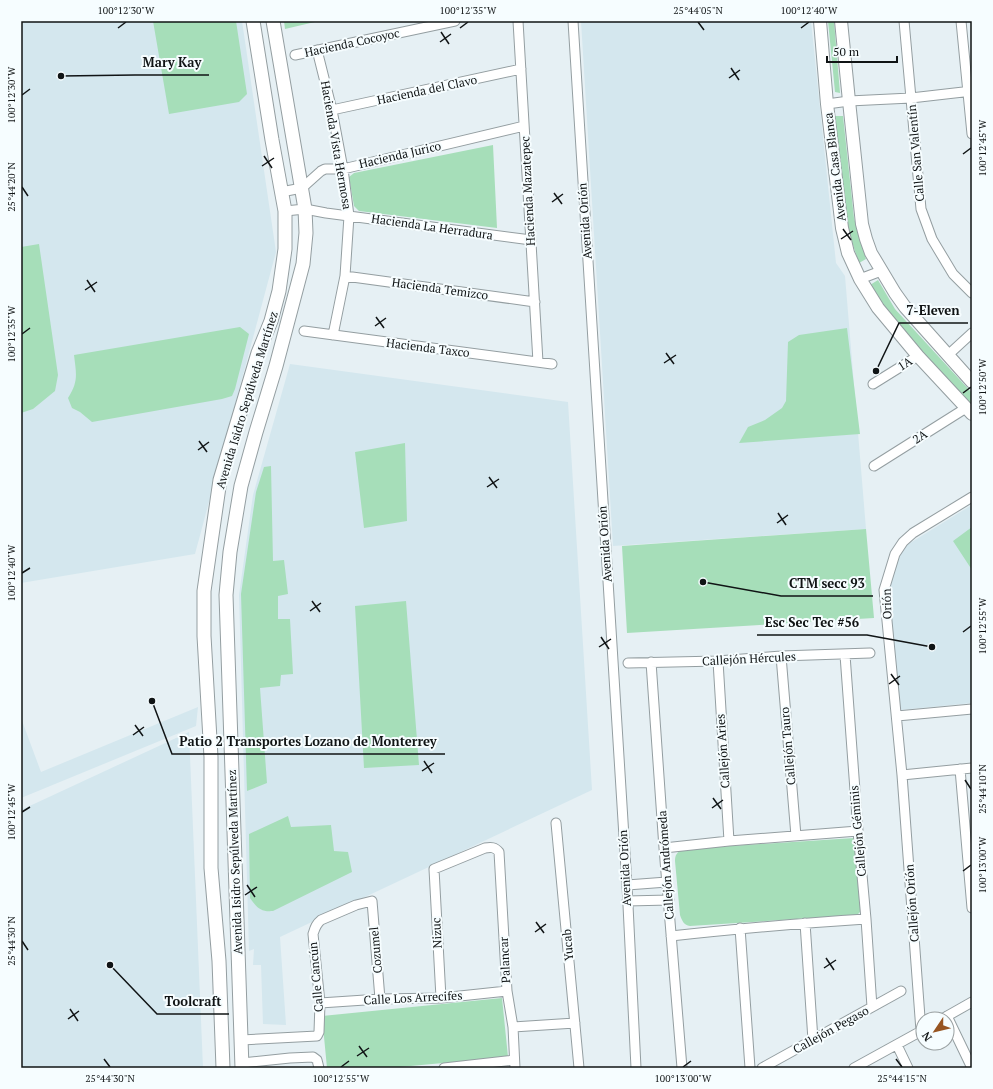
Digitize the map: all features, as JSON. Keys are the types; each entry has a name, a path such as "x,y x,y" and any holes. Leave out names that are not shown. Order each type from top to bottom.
{"main road":[{"name":"Avenida Isidro Sepúlveda Martínez","path":"223,1068 219,961 211,868 211,751 204,636 204,592 220,480 258,353 271,321 279,291 285,249 285,211 253,21"},
{"name":"Avenida Isidro Sepúlveda Martínez","path":"242,1065 226,594 230,552 241,486 276,366 303,264 306,233 302,188 273,21"},
{"path":"211,775 221,774 224,777 228,797 234,813"}],"street":[{"name":"Hacienda Cocoyoc","path":"295,55 455,21"},
{"name":"Hacienda Mazatepec","path":"518,21 538,362"},
{"name":"Avenida Orión","path":"573,21 628,901 636,1068"},
{"name":"Avenida Casa Blanca","path":"820,21 827,104 844,240 848,253 860,279 878,308 918,356 969,411"},
{"name":"Avenida Casa Blanca","path":"841,21 862,224 871,253 905,308 972,382"},
{"name":"Calle San Valentín","path":"904,21 921,209 932,239 953,274 972,293"},
{"path":"961,21 970,91 972,134"},
{"name":"Hacienda Vista Hermosa","path":"317,50 332,110 349,216 345,276 333,335"},
{"name":"Hacienda del Clavo","path":"332,110 521,69"},
{"path":"827,104 849,101 911,98 970,91"},
{"name":"Hacienda Jurico","path":"302,188 325,169 342,169 524,126"},
{"path":"281,192 302,188"},
{"name":"Hacienda La Herradura","path":"285,211 305,209 531,240"},
{"path":"860,279 881,270"},
{"name":"Hacienda Temizco","path":"345,276 535,302"},
{"name":"Hacienda Taxco","path":"304,331 552,364"},
{"path":"948,355 972,333"},
{"name":"1A","path":"872,384 918,356"},
{"name":"2A","path":"874,466 969,411"},
{"name":"Orión","path":"902,775 884,590 895,554 903,542 912,533 972,498"},
{"name":"Callejón Hércules","path":"628,663 718,661 781,656 870,654"},
{"name":"Callejón Géminis","path":"846,655 872,1007"},
{"name":"Callejón Tauro","path":"781,656 796,836"},
{"name":"Callejón Aries","path":"718,661 729,841"},
{"name":"Callejón Andrómeda","path":"651,662 682,1068"},
{"path":"897,716 972,709"},
{"path":"902,775 972,768"},
{"path":"960,769 972,908"},
{"name":"Callejón Orión","path":"902,775 921,1011"},
{"name":"Yucab","path":"556,822 579,1068"},
{"path":"664,848 729,841 858,831"},
{"name":"Nizuc","path":"440,998 434,869 485,848 496,849 498,852"},
{"name":"Palancar","path":"498,852 507,991 513,1028 515,1064"},
{"path":"627,885 667,882"},
{"path":"628,901 668,900"},
{"name":"Cozumel","path":"321,920 356,905 372,901 380,999"},
{"path":"671,936 740,928 866,919"},
{"name":"Calle Cancún","path":"241,1040 317,1036 319,1032 320,1003 313,934 317,924 321,920"},
{"path":"805,923 813,1040"},
{"path":"740,928 750,1068"},
{"name":"Calle Los Arrecifes","path":"320,1003 380,999 440,998 507,991"},
{"name":"Callejón Pegaso","path":"762,1068 901,991"},
{"path":"955,1012 972,1002"},
{"path":"513,1028 575,1023"},
{"path":"854,1068 915,1034"},
{"path":"955,1038 972,1068"},
{"path":"897,1045 908,1068"},
{"path":"242,1065 290,1058 312,1057 318,1064"},
{"path":"448,1068 515,1064"}],"shaded area":[{"path":"21,21 242,21 276,252 195,554 21,583"},
{"path":"581,21 811,21 836,263 845,276 866,529 613,546"},
{"path":"290,364 568,402 592,790 280,937 286,1025 263,1024 261,965 253,965 254,949 249,951 239,595 253,495"},
{"path":"970,506 972,509 972,703 900,710 886,590 902,548"},
{"path":"198,707 196,726 21,798 21,718 41,772"},
{"path":"189,732 203,1068 21,1068 21,810"}],"green space":[{"path":"153,21 236,21 247,94 239,102 169,114"},
{"path":"284,21 319,21 285,29"},
{"path":"828,21 834,21 840,93 835,92"},
{"path":"835,116 843,116 854,218 866,259 859,263 848,230"},
{"path":"493,145 497,228 359,211 354,206 349,177 354,173"},
{"path":"39,244 58,375 55,391 33,409 21,413 21,247"},
{"path":"878,280 895,309 972,393 972,407 896,324 870,285"},
{"path":"240,327 249,334 232,396 92,422 80,412 72,408 68,398 74,387 76,377 74,355"},
{"path":"847,328 860,434 739,443 748,427 765,420 782,408 786,401 788,342 799,335"},
{"path":"405,443 407,521 364,528 355,452"},
{"path":"271,466 273,561 284,560 288,594 278,596 278,619 290,619 293,674 281,675 280,686 260,688 267,783 247,791 241,594 256,492 264,467"},
{"path":"972,527 972,570 953,541"},
{"path":"866,529 874,618 627,633 622,546"},
{"path":"406,601 419,765 364,768 355,606"},
{"path":"288,816 291,827 331,825 334,851 348,852 352,872 273,911 265,911 257,907 250,898 249,834"},
{"path":"854,838 857,842 861,909 857,915 690,926 685,924 680,915 675,857 679,851 683,849"},
{"path":"502,998 508,1057 389,1068 327,1068 322,1016"}],"place":[{"name":"Mary Kay","path":"61,76"},
{"name":"7-Eleven","path":"876,371"},
{"name":"CTM secc 93","path":"703,582"},
{"name":"Esc Sec Tec #56","path":"932,647"},
{"name":"Patio 2 Transportes Lozano de Monterrey","path":"152,701"},
{"name":"Toolcraft","path":"110,965"}]}
